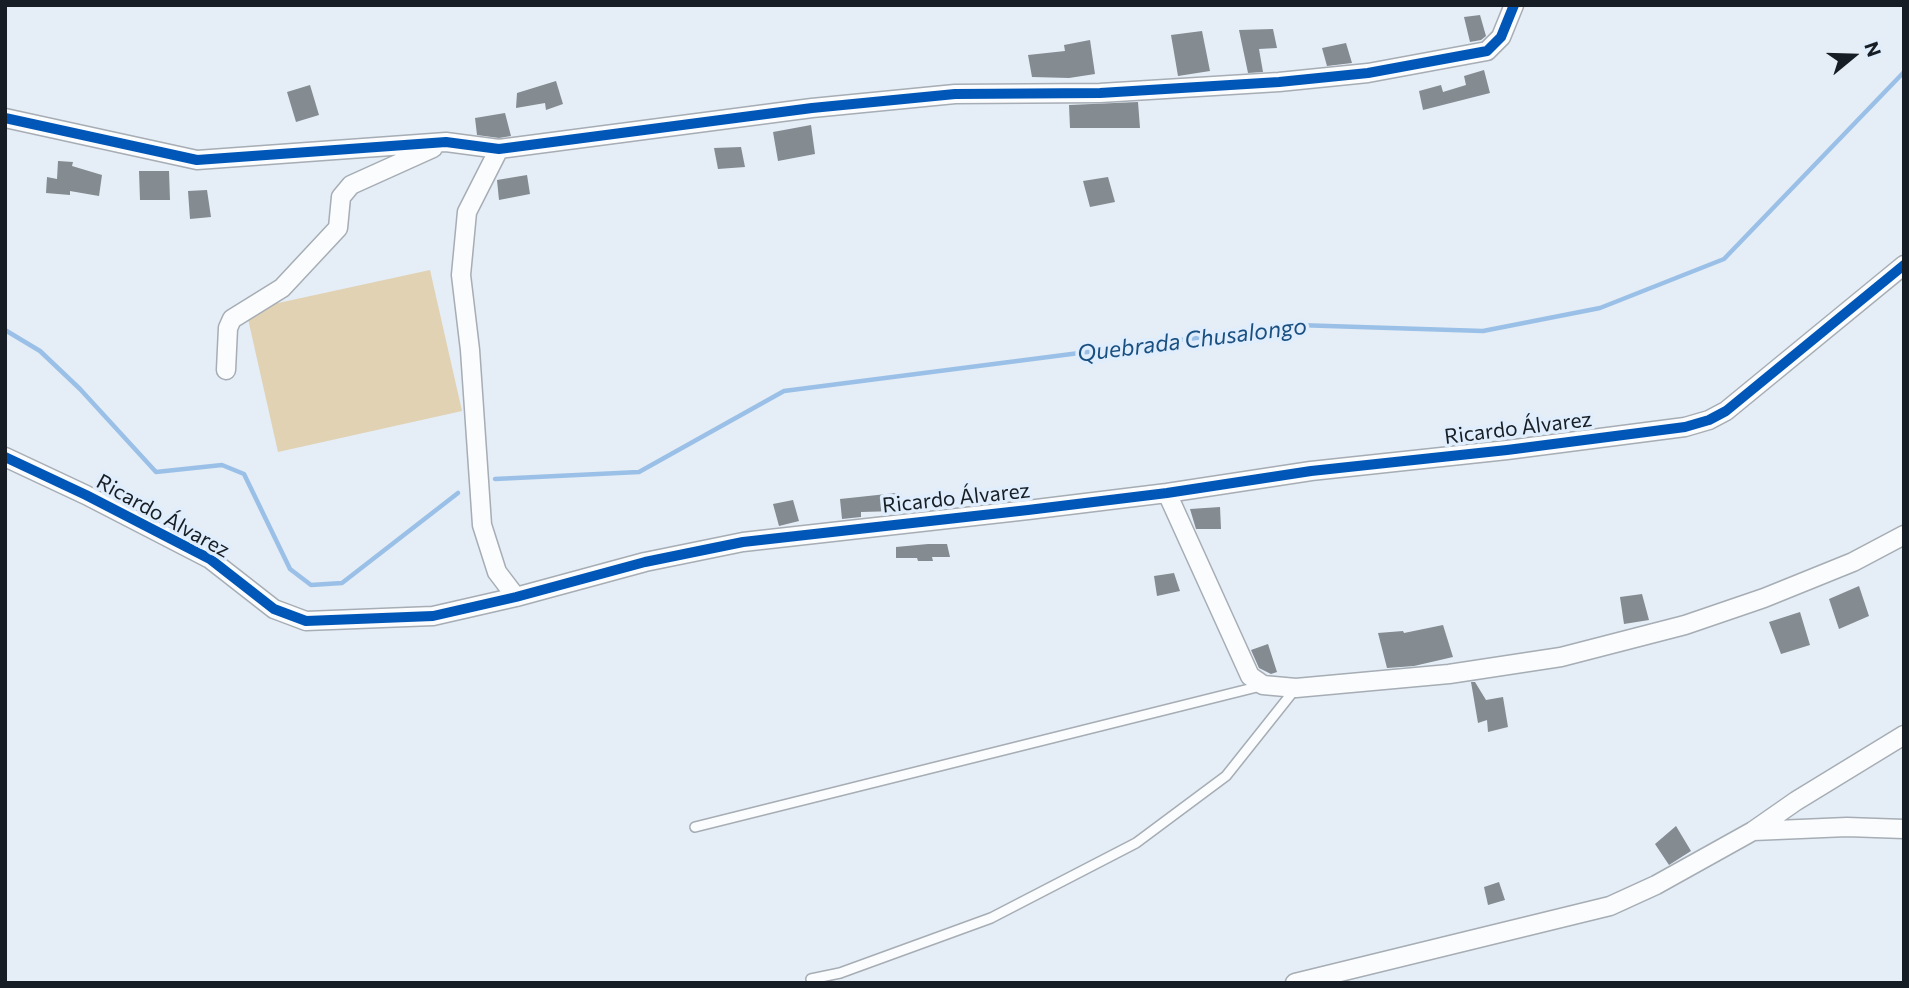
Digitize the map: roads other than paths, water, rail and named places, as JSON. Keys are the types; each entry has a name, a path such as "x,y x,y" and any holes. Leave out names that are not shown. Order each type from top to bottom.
{"street":[{"path":"5,118 197,160 446,142 499,149 812,108 956,94 1100,93 1279,82 1368,72 1487,51 1501,37 1514,5"},
{"path":"226,370 228,328 232,319 282,288 338,228 341,197 351,185 446,142"},
{"path":"499,149 467,212 461,275 470,350 482,525 497,572 516,597"},
{"name":"Ricardo Álvarez","path":"5,457 210,559 274,609 306,621 433,616 645,562 743,542 1167,493 1311,471 1685,427 1726,411 1904,265"},
{"path":"1167,493 1250,676 1263,685 1296,688 1448,674 1561,657 1685,625 1764,598 1853,562 1904,535"},
{"path":"1296,983 1610,906 1656,885 1753,831 1796,801 1904,735"},
{"path":"1753,831 1847,827 1904,829"}],"lane":[{"path":"695,827 1263,685"},
{"path":"811,979 840,973 991,918 1136,843 1226,776 1296,688"}],"waterway":[{"name":"Quebrada Chusalongo","path":"495,479 639,472 784,391 1297,325 1483,331 1600,308 1724,259 1904,72"},
{"name":"Quebrada Chusalongo","path":"5,330 40,351 80,389 156,472 222,465 244,474 290,569 311,585 342,583 458,493"}]}
